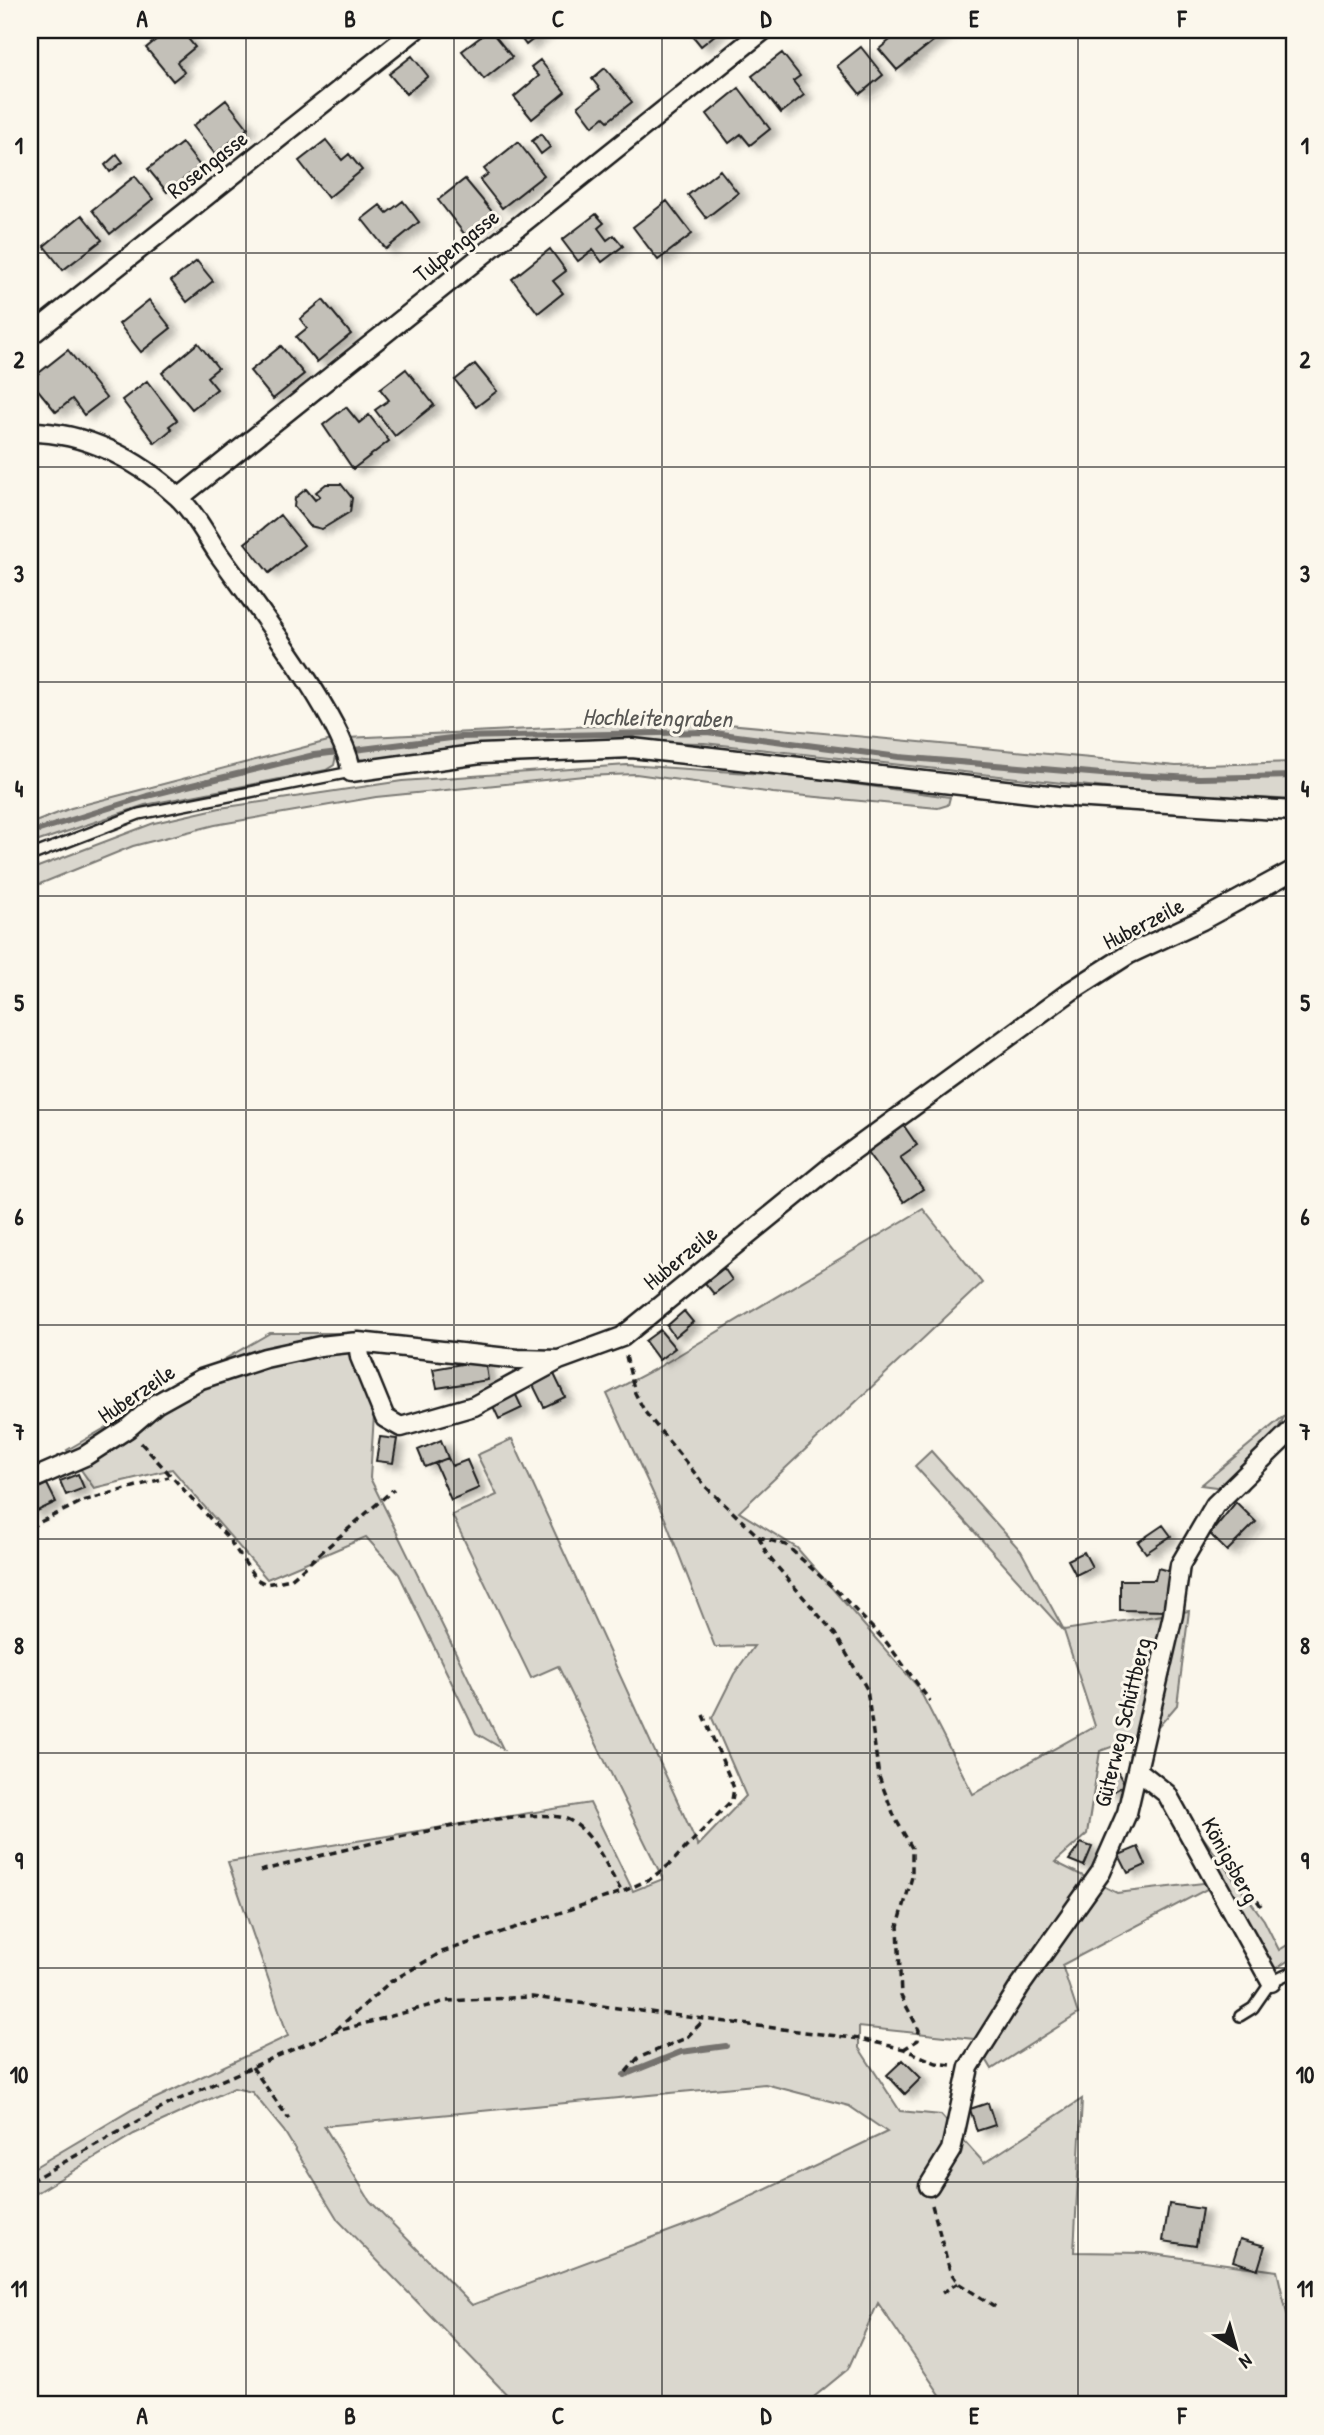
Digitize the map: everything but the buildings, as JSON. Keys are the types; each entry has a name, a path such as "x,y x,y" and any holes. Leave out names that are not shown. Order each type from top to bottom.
{"street":[{"name":"Rosengasse","path":"30,336 415,30"},
{"name":"Tulpengasse","path":"179,498 764,30"},
{"path":"30,432 74,435 131,461 179,498 311,688 340,739 350,767 481,754 632,748 1058,796 1294,811"},
{"name":"Huberzeile","path":"30,1480 85,1456 128,1428 156,1404 201,1379 265,1358 320,1346 358,1342 518,1359 559,1360 622,1337 833,1165 1071,991 1129,954 1202,920 1294,870"},
{"path":"358,1342 360,1357 385,1418 401,1427 474,1406 559,1360"},
{"name":"Güterweg Schüttberg","path":"929,2186 951,2150 969,2067 1020,1986 1101,1872 1127,1812 1173,1615 1180,1565 1215,1505 1294,1427"},
{"name":"Königsberg","path":"1137,1770 1167,1794 1270,1982"}],"lane":[{"path":"30,856 139,814 350,767"},
{"path":"1240,2016 1253,2008 1270,1982 1294,1971"}],"path":[{"path":"622,1337 635,1393 645,1412 706,1487 760,1536 786,1545 841,1594 887,1643 930,1701"},
{"path":"128,1428 169,1477 228,1538 256,1578 266,1584 291,1579 394,1489"},
{"path":"30,1527 83,1501 169,1477"},
{"path":"760,1536 767,1555 835,1634 867,1689 879,1777 895,1818 912,1848 912,1877 898,1926 901,1996 919,2030 918,2040 904,2049"},
{"path":"334,2032 390,1982 442,1952 622,1892 650,1879 669,1865 732,1800 734,1788 703,1715"},
{"path":"260,1871 407,1835 538,1815 568,1819 589,1834 622,1892"},
{"path":"30,2180 173,2102 252,2067 334,2032 446,2001 520,1998 579,2003 702,2021 860,2039 904,2049 936,2063 969,2067"},
{"path":"626,2072 638,2059 687,2038 702,2021"},
{"path":"252,2067 289,2119"},
{"path":"933,2213 950,2271 958,2283 997,2308"},
{"path":"942,2294 958,2283"}],"shaded area":[{"path":"696,721 1176,766 1294,762 1294,800 1125,790 704,743 552,741 365,760 359,759 348,738"},
{"path":"332,740 336,756 334,765 326,770 145,805 30,844 30,824 71,808"},
{"path":"627,765 795,776 950,797 948,805 938,808 773,793 636,774 584,776 376,797 215,825 133,846 30,888 30,870 154,823 220,808 402,781"},
{"path":"923,1209 982,1283 739,1512 797,1548 918,1687 973,1794 1095,1726 1064,1631 915,1466 931,1451 1021,1551 1064,1630 1189,1611 1177,1705 1154,1732 1100,1751 1087,1834 1055,1862 1117,1893 1221,1881 1200,1833 1264,1920 1279,1950 1294,1941 1294,1957 1275,1969 1222,1881 1062,1965 1078,2014 992,2069 974,2039 859,2027 859,2048 900,2111 941,2115 984,2163 1082,2099 1074,2252 1146,2253 1277,2271 1294,2343 1294,2405 947,2405 878,2303 848,2369 809,2401 811,2405 517,2405 338,2220 284,2131 252,2092 234,2088 134,2134 30,2197 30,2170 133,2109 288,2036 228,1862 590,1803 633,1891 663,1879 558,1666 531,1678 452,1515 497,1495 477,1455 512,1439 698,1846 746,1796 712,1718 734,1674 754,1646 715,1647 665,1519 607,1394 657,1368","holes":["765,2084 849,2106 887,2132 710,2216 472,2305 370,2201 324,2126"]},
{"path":"270,1333 342,1333 374,1415 370,1478 503,1749 476,1733 399,1574 366,1537 267,1579 172,1469 94,1488 67,1450"},
{"path":"1285,1415 1246,1491 1201,1485"}],"waterway":[{"name":"Hochleitengraben","path":"30,833 147,796 314,755 459,737 707,732 899,757 1102,774 1200,778 1294,776"},
{"path":"624,2075 681,2052 726,2046"}]}
